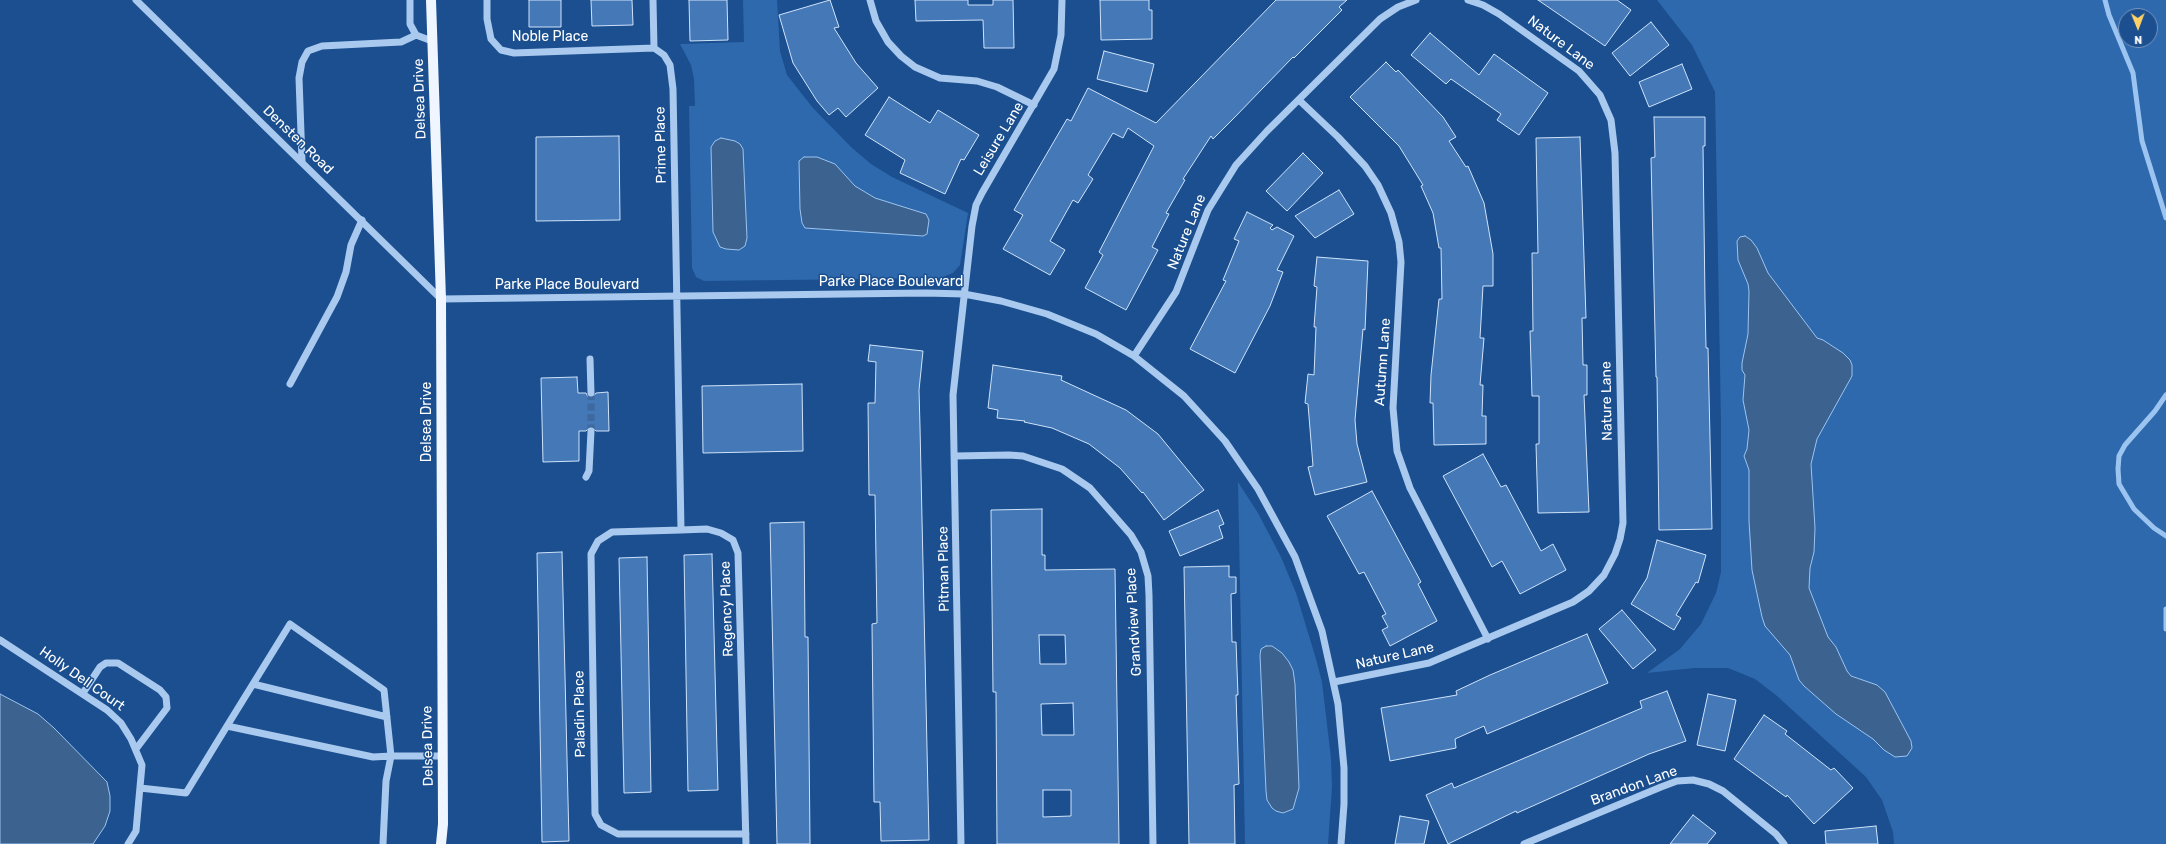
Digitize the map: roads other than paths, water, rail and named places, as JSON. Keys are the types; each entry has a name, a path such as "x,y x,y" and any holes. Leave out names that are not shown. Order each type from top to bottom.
{"main road":[{"name":"Delsea Drive","path":"431,0 441,299 441,844"}],"street":[{"name":"Densten Road","path":"136,0 302,161 441,299"},
{"path":"410,0 410,24 416,35"},
{"name":"Noble Place","path":"487,0 487,19 491,39 501,50 514,53 654,48"},
{"path":"653,0 654,48"},
{"path":"870,0 876,21 888,42 901,56 915,66 940,78 977,81 998,87 1034,105"},
{"name":"Leisure Lane","path":"964,294 976,205 1046,84 1056,63 1061,35 1062,0"},
{"name":"Nature Lane","path":"1134,356 1176,292 1204,219 1224,182 1256,142 1380,19 1398,7 1416,0"},
{"name":"Nature Lane","path":"1334,682 1418,667 1564,606 1585,594 1597,584 1608,568 1620,539 1622,515 1614,131 1609,114 1600,95 1586,77 1499,14 1483,5 1468,0"},
{"path":"302,161 299,78 302,62 308,50 322,46 401,42 416,35 432,40"},
{"name":"Prime Place","path":"654,48 664,55 670,65 672,77 677,297"},
{"name":"Autumn Lane","path":"1299,100 1338,137 1365,166 1378,185 1391,213 1399,242 1401,262 1393,408 1397,451 1410,488 1488,639"},
{"path":"290,384 337,297 346,272 350,245 362,220"},
{"name":"Parke Place Boulevard","path":"441,299 926,293 964,294 1001,301 1047,314 1096,334 1134,356 1160,374 1195,406 1225,441 1258,489 1284,534 1305,582 1322,631 1334,682 1341,728 1344,768 1344,804 1340,844"},
{"name":"Pitman Place","path":"961,844 953,385 964,294"},
{"path":"677,297 681,530"},
{"path":"590,359 591,393"},
{"path":"586,477 589,471 591,431"},
{"name":"Grandview Place","path":"955,456 1016,456 1037,460 1062,469 1090,488 1131,535 1141,552 1147,571 1149,595 1153,844"},
{"name":"Regency Place","path":"681,530 707,529 721,533 733,540 738,553 746,844"},
{"name":"Paladin Place","path":"681,530 612,532 598,541 591,554 595,814 601,825 618,834 746,834"},
{"path":"140,788 186,793 290,624 384,690 390,756 386,781 383,844"},
{"name":"Holly Dell Court","path":"0,640 83,693 121,723 136,749 142,765 136,831 128,844"},
{"path":"83,693 100,667 106,663 118,663 160,690 166,697 167,708 136,749"},
{"path":"253,684 387,717"},
{"path":"227,726 373,757 442,756"},
{"name":"Brandon Lane","path":"1524,844 1661,787 1677,781 1693,780 1709,784 1723,791 1776,834 1784,844"}],"waterway":[{"path":"2105,0 2109,15 2133,73 2142,141 2166,218"},
{"path":"2166,395 2155,411 2125,445 2119,456 2118,469 2119,484 2134,509 2154,528 2166,536"},
{"path":"2166,609 2166,629"}],"tunnel":[{"path":"591,393 591,431"}]}
